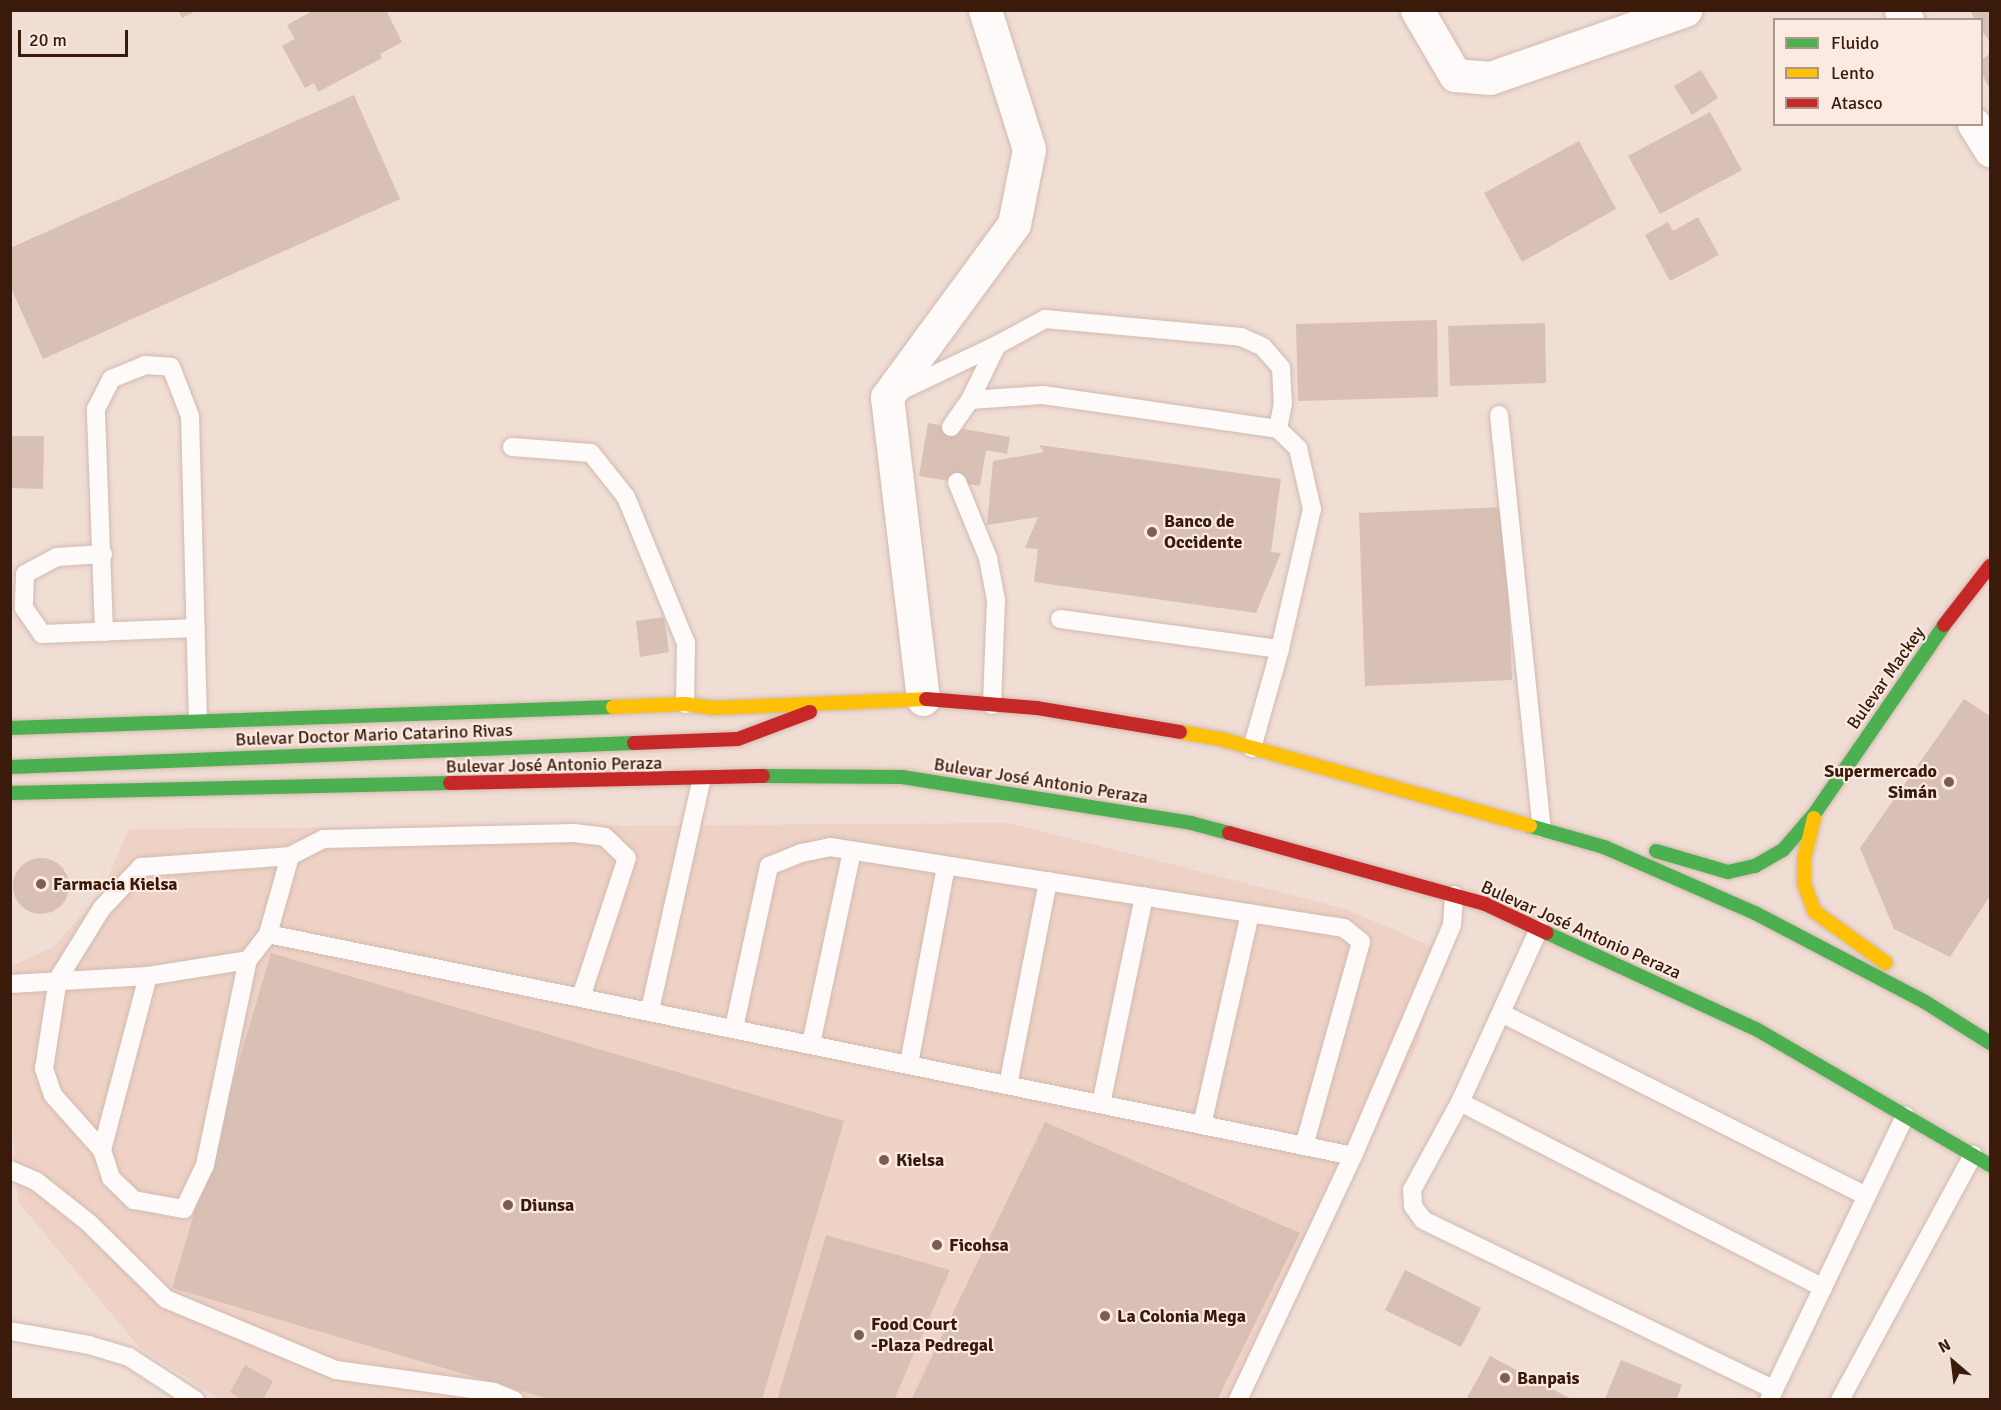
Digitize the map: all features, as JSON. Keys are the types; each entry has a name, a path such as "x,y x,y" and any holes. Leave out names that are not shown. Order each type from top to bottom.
{"main road":[{"name":"Bulevar Mackey","path":"1815,813 1944,625 1990,566"},
{"path":"10,728 198,719 686,704 714,708 843,700 923,699 1060,712 1221,739 1604,847 1755,913 1924,1002 1990,1043"},
{"path":"738,739 843,700"},
{"path":"738,739 760,748"},
{"name":"Bulevar Doctor Mario Catarino Rivas","path":"10,767 738,739"},
{"path":"792,762 825,775"},
{"name":"Bulevar José Antonio Peraza","path":"10,793 701,781 825,775 902,777 1191,823 1485,904 1756,1029 1990,1165"},
{"path":"1604,847 1651,849 1728,872 1755,866 1783,850 1815,813"},
{"path":"1815,813 1804,859 1804,884 1815,912 1902,974 1924,1002"}],"street":[{"path":"923,699 887,397 1014,224 1029,149 985,10"},
{"path":"1417,10 1455,75 1490,78 1685,10"},
{"path":"1975,126 1990,150"}],"lane":[{"path":"887,397 997,345 1045,319 1242,337 1263,346 1281,368 1283,403 1278,429"},
{"path":"951,427 970,400 997,345"},
{"path":"104,632 103,554 96,410 111,379 145,365 171,367 190,416 198,719"},
{"path":"970,400 1043,395 1278,429 1298,448 1312,509 1280,649 1252,748"},
{"path":"1499,415 1542,828"},
{"path":"512,447 591,453 626,497 686,643 686,704"},
{"path":"957,482 988,558 996,600 992,705"},
{"path":"103,554 57,557 25,574 17,608 42,634 196,628"},
{"path":"1060,619 1280,649"},
{"path":"650,1010 701,781"},
{"path":"290,856 268,934 248,960 205,1164 184,1209 134,1200 111,1178 102,1150 53,1095 46,1082 44,1069 58,979 102,908 141,867 290,856 324,839 346,836 574,833 605,837 627,858 581,997"},
{"path":"734,1028 770,866 802,853 830,848 1344,928 1361,942 1304,1146"},
{"path":"811,1044 852,851"},
{"path":"909,1064 946,866"},
{"path":"1008,1085 1048,881"},
{"path":"1238,1400 1353,1156 1452,926 1454,895"},
{"path":"1101,1104 1144,896"},
{"path":"1202,1125 1250,913"},
{"path":"1539,930 1460,1102 1412,1190 1413,1206 1423,1220 1772,1395 1905,1116"},
{"path":"268,934 650,1010 1353,1156"},
{"path":"10,984 58,979 148,976 248,960"},
{"path":"102,1150 148,976"},
{"path":"1501,1013 1866,1196"},
{"path":"1460,1102 1823,1288"},
{"path":"1840,1400 1973,1155"},
{"path":"10,1170 36,1181 89,1223 166,1299 336,1370 494,1392 514,1400"},
{"path":"10,1331 129,1357 195,1400"}],"shaded area":[{"path":"1009,823 1346,909 1444,952 1418,1043 1245,1400 220,1399 139,1347 18,1202 10,1096 10,967 53,947 100,895 129,829"}],"building":[{"path":"178,10 198,10 182,18"},
{"path":"314,10 386,10 402,42 380,54 382,58 318,92 314,83 305,88 282,46 295,39 287,25"},
{"path":"1970,10 1990,10 1990,42 1983,32 1983,18 1974,18"},
{"path":"1990,54 1990,89 1983,76 1983,58"},
{"path":"1701,70 1718,98 1692,115 1674,86"},
{"path":"354,95 400,199 43,359 10,286 10,248"},
{"path":"1710,112 1742,170 1660,214 1628,156"},
{"path":"1579,141 1616,209 1522,262 1484,193"},
{"path":"1698,217 1719,255 1670,281 1645,235 1668,222 1673,231"},
{"path":"1437,320 1438,397 1298,401 1296,324"},
{"path":"1545,323 1546,383 1450,386 1448,326"},
{"path":"928,423 1010,437 1007,454 986,450 980,486 919,476"},
{"path":"10,436 44,436 43,489 10,488"},
{"name":"Banco de Occidente","path":"1039,445 1281,479 1271,552 1281,553 1256,613 1034,582 1038,549 1025,548 1038,517 987,525 993,461 1044,452"},
{"path":"1505,507 1512,680 1365,686 1359,513"},
{"path":"664,617 669,652 640,657 636,621"},
{"name":"Supermercado Simán","path":"1964,699 1990,716 1990,896 1950,957 1894,929 1860,848"},
{"name":"Farmacia Kielsa","path":"41,858 52,860 61,866 67,875 69,886 67,897 61,906 52,912 41,914 30,912 21,906 15,897 13,886 15,875 21,866 30,860"},
{"name":"Diunsa","path":"271,953 844,1121 762,1400 552,1400 172,1288"},
{"name":"La Colonia Mega","path":"1045,1122 1300,1233 1217,1400 911,1400"},
{"name":"Food Court -Plaza Pedregal","path":"826,1235 950,1270 894,1400 777,1400"},
{"path":"1405,1270 1481,1308 1461,1347 1385,1310"},
{"name":"Banpais","path":"1490,1356 1573,1400 1466,1400"},
{"path":"1621,1360 1682,1385 1676,1400 1605,1399"},
{"path":"245,1365 273,1381 263,1400 243,1400 230,1392"}],"traffic: fast":[{"path":"1656,851 1728,872 1755,866 1783,850 1815,813 1944,625"},
{"path":"10,728 613,707"},
{"path":"10,767 634,743"},
{"path":"763,776 902,777 1191,823 1229,833"},
{"path":"10,793 450,783"},
{"path":"1530,826 1604,847 1755,913 1925,1002 1990,1043"},
{"path":"1547,933 1756,1029 1990,1165"}],"traffic: slow":[{"path":"613,707 685,704 714,708 926,699"},
{"path":"1180,732 1221,739 1530,826"},
{"path":"1814,818 1804,859 1804,884 1815,912 1886,963"}],"traffic: jam":[{"path":"1944,625 1990,566"},
{"path":"926,699 1037,708 1180,732"},
{"path":"634,743 738,739 810,712"},
{"path":"450,783 763,776"},
{"path":"1229,833 1485,904 1547,933"}],"place":[{"name":"Banco de Occidente","path":"1152,532"},
{"name":"Supermercado Simán","path":"1949,782"},
{"name":"Farmacia Kielsa","path":"41,884"},
{"name":"Kielsa","path":"884,1160"},
{"name":"Diunsa","path":"508,1205"},
{"name":"Ficohsa","path":"937,1245"},
{"name":"La Colonia Mega","path":"1105,1316"},
{"name":"Food Court -Plaza Pedregal","path":"859,1335"},
{"name":"Banpais","path":"1505,1378"}]}
